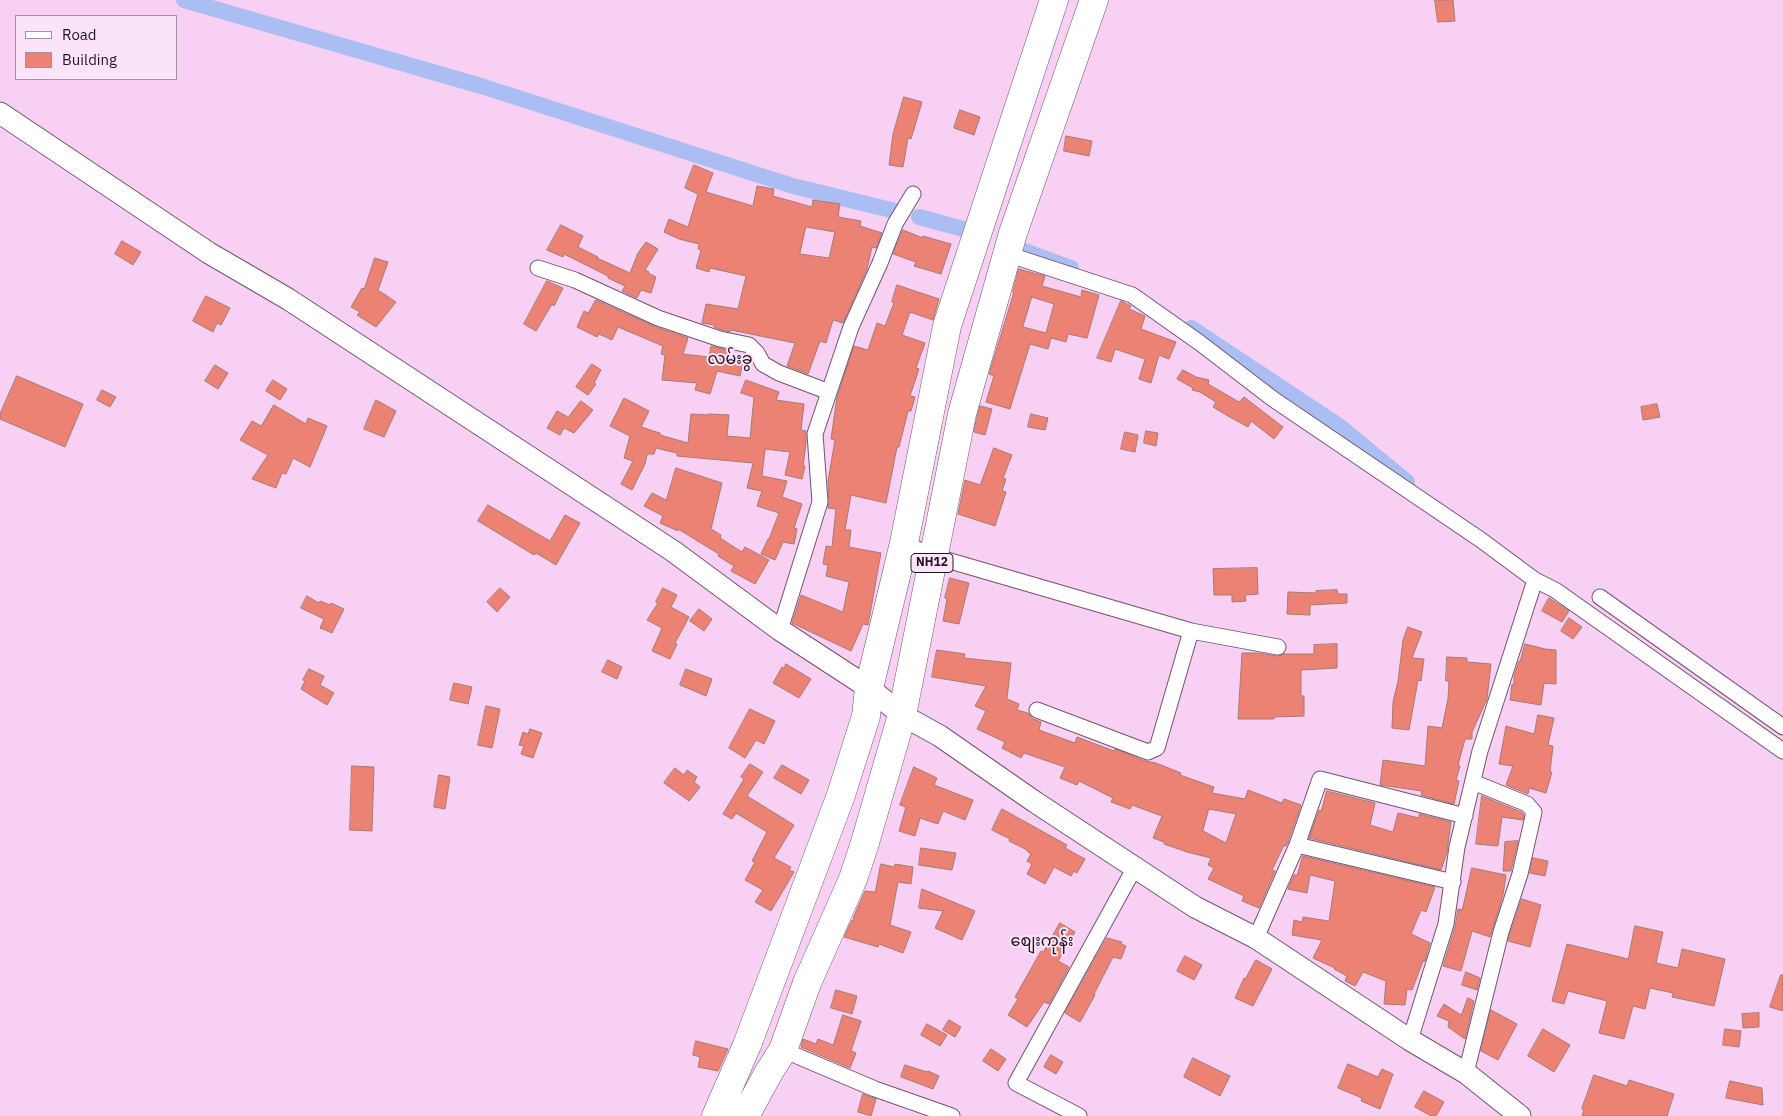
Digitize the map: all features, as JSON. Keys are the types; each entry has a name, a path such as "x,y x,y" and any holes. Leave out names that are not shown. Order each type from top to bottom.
{"highway":[{"name":"NH12","path":"716,1116 747,1045 841,795 866,716 869,688 904,543 947,326 1054,0"},
{"name":"NH12","path":"745,1116 783,1050 807,984 853,879 902,715 962,414 1017,224 1094,0"}],"street":[{"path":"0,113 209,253 288,299 673,551 780,630 869,688 902,715 940,736 1035,802 1195,906 1256,938 1410,1040 1466,1073 1520,1116"},
{"path":"780,630 820,502 815,434 851,327 880,264 895,224 913,194"},
{"path":"1006,261 1014,256 1132,295 1200,343 1273,399 1481,540 1535,580 1555,590 1783,751"},
{"path":"538,268 575,280 658,318 720,339 749,345 757,353 763,364 779,373 829,392"},
{"path":"904,543 933,556 1191,631 1278,646"},
{"path":"1410,1040 1446,924 1454,882 1457,847 1480,751 1535,580"},
{"path":"1600,597 1783,727"},
{"path":"1037,710 1148,752 1157,748 1191,631"},
{"path":"1256,938 1297,845 1320,779 1465,816"},
{"path":"1466,1073 1501,932 1520,874 1534,812 1527,804 1473,782"},
{"path":"1297,845 1454,882"},
{"path":"1078,1116 1016,1083 1135,867"},
{"path":"783,1050 874,1089 952,1116"}],"building":[{"path":"1435,0 1453,0 1455,21 1438,22"},
{"path":"904,97 922,102 911,139 908,138 903,167 889,165 893,134"},
{"path":"960,110 980,117 974,135 954,128"},
{"path":"1066,136 1092,141 1089,156 1064,151"},
{"path":"694,165 713,173 706,192 753,206 757,186 774,189 773,196 812,207 813,200 840,204 838,217 861,221 860,226 882,233 876,248 872,247 867,269 843,323 833,320 826,343 820,341 808,374 787,366 795,343 731,330 730,332 714,327 714,325 702,323 706,304 738,309 746,276 710,268 709,272 696,268 701,250 698,249 699,244 679,239 664,232 669,219 688,227 698,194 685,188","holes":["806,227 835,232 829,258 800,254"]},
{"path":"561,225 583,236 578,247 630,273 638,253 646,242 658,249 645,270 656,277 651,293 641,290 637,298 622,291 625,286 608,278 608,276 564,254 563,257 547,250"},
{"path":"903,230 923,238 923,236 951,244 941,274 914,266 916,262 893,254"},
{"path":"122,241 141,252 133,265 115,254"},
{"path":"375,258 388,262 378,290 396,302 376,327 357,315 360,312 351,307 362,288 364,289"},
{"path":"1019,269 1045,276 1042,286 1081,297 1082,290 1099,295 1087,338 1068,334 1066,342 1051,338 1048,349 1030,344 1010,409 986,402 994,376 989,374","holes":["1032,297 1054,304 1046,333 1023,327"]},
{"path":"547,281 563,288 554,306 552,304 536,331 524,324"},
{"path":"897,285 939,299 933,320 910,312 902,335 925,343 916,368 919,369 910,396 915,397 911,411 908,411 899,447 897,447 886,503 851,495 845,530 851,530 849,547 881,553 868,625 863,624 851,651 792,623 801,595 843,612 849,582 826,576 828,565 823,564 826,546 832,547 836,509 828,508 828,481 835,440 831,439 837,397 854,346 868,350 877,323 885,326 894,303 892,302"},
{"path":"206,296 230,308 221,325 217,323 213,332 193,321"},
{"path":"596,300 656,327 688,338 683,354 709,357 711,346 727,350 726,358 743,362 740,376 717,371 710,394 695,390 697,383 662,380 665,355 661,354 663,346 618,327 612,340 599,334 597,337 577,327 584,311 588,313"},
{"path":"1121,301 1131,306 1129,309 1145,316 1141,329 1176,342 1169,359 1159,355 1151,383 1139,379 1145,359 1115,349 1111,362 1097,358"},
{"path":"592,364 601,370 594,383 596,384 588,395 576,387"},
{"path":"215,365 228,373 218,389 205,381"},
{"path":"1183,370 1196,377 1209,380 1208,384 1239,402 1244,397 1283,427 1274,439 1251,421 1248,427 1228,416 1213,407 1216,402 1200,392 1192,390 1193,388 1177,379"},
{"path":"17,376 83,404 65,447 0,419 0,414"},
{"path":"273,380 287,389 280,400 266,391"},
{"path":"746,380 779,392 776,400 804,404 801,430 806,431 806,443 803,466 805,466 802,479 785,475 790,452 765,449 762,476 787,481 782,497 802,504 794,528 797,529 794,544 783,542 775,560 761,554 779,513 757,506 762,491 747,488 753,463 677,456 677,453 656,448 654,454 647,454 645,464 632,490 621,484 633,461 624,458 630,436 610,426 624,398 649,411 641,427 660,433 660,435 688,443 691,414 708,414 729,415 727,436 750,438 754,397 741,393"},
{"path":"102,390 116,397 110,407 97,400"},
{"path":"376,400 396,411 384,437 364,429"},
{"path":"581,401 593,410 574,433 564,428 560,435 547,428 557,411 568,417"},
{"path":"1657,404 1660,417 1643,420 1641,407"},
{"path":"274,405 306,424 308,418 327,426 310,467 293,458 286,474 282,473 276,488 252,479 268,455 240,440 252,421 261,426"},
{"path":"980,406 992,409 985,435 974,432"},
{"path":"1031,414 1048,418 1045,430 1028,427"},
{"path":"1146,431 1158,433 1156,446 1144,443"},
{"path":"1125,432 1138,435 1135,452 1121,449"},
{"path":"994,448 1012,455 1003,478 1006,479 1002,491 1006,492 995,526 958,514 965,480 980,485"},
{"path":"676,468 722,483 711,529 721,535 720,538 742,552 745,547 769,560 755,584 731,571 734,566 718,556 719,554 678,529 678,531 660,523 663,516 644,506 652,493 666,500"},
{"path":"488,505 550,541 565,515 580,523 556,565 536,553 534,555 478,521"},
{"path":"1257,568 1258,594 1245,595 1246,601 1232,602 1232,595 1214,595 1213,569"},
{"path":"950,578 969,583 959,624 943,621 947,599 945,598"},
{"path":"500,588 510,597 497,612 487,602"},
{"path":"663,588 677,595 671,607 689,617 675,643 677,644 670,659 652,651 662,628 647,620 658,603 656,602"},
{"path":"1337,590 1338,594 1347,594 1347,603 1310,605 1310,615 1287,614 1288,592 1316,593 1316,591"},
{"path":"307,596 319,603 320,601 330,605 331,603 344,609 332,633 320,628 324,619 301,608"},
{"path":"1549,598 1569,611 1562,622 1542,611"},
{"path":"699,609 712,619 704,631 690,621"},
{"path":"1569,618 1582,627 1573,639 1561,631"},
{"path":"1408,627 1422,632 1412,658 1424,659 1421,681 1418,680 1409,730 1392,728 1393,702 1398,681 1403,640"},
{"path":"1337,644 1337,668 1301,670 1301,696 1304,696 1304,716 1274,717 1274,719 1238,719 1242,653 1277,656 1284,654 1314,654 1314,645"},
{"path":"1525,644 1556,650 1556,684 1544,683 1541,705 1510,700 1514,676"},
{"path":"937,650 965,654 964,658 1011,663 1007,699 1019,704 1017,710 1028,713 1033,719 1041,722 1039,730 1075,743 1077,737 1114,751 1115,749 1145,761 1156,763 1181,773 1180,775 1214,787 1212,793 1245,799 1248,790 1282,803 1284,799 1301,805 1288,842 1286,846 1284,845 1272,870 1275,871 1259,908 1242,901 1244,896 1208,879 1214,868 1208,865 1211,858 1187,852 1153,838 1162,816 1132,805 1130,809 1111,802 1113,798 1079,781 1077,785 1060,778 1065,767 1024,753 1021,758 1002,748 1005,742 977,729 986,711 975,706 986,686 932,677","holes":["1209,809 1236,814 1226,843 1203,831"]},
{"path":"1447,657 1467,658 1467,662 1491,664 1487,699 1472,732 1472,739 1465,739 1458,765 1460,766 1456,780 1459,781 1454,804 1421,795 1422,791 1380,785 1383,760 1425,766 1428,726 1442,728 1448,699 1449,681 1446,681"},
{"path":"608,660 622,667 617,679 602,672"},
{"path":"786,664 811,679 799,698 773,683 782,667 784,668"},
{"path":"309,669 324,676 320,685 334,693 327,705 301,689"},
{"path":"686,669 712,679 706,696 680,685"},
{"path":"454,683 472,687 468,704 450,700"},
{"path":"486,706 500,709 492,748 478,745"},
{"path":"750,709 775,721 764,744 756,740 745,758 729,748"},
{"path":"1538,715 1554,718 1548,745 1553,746 1550,772 1552,772 1546,793 1529,788 1528,794 1506,785 1513,766 1499,764 1506,726 1534,734"},
{"path":"530,729 542,733 533,758 521,754 524,746 519,745 523,732 528,734"},
{"path":"750,764 763,772 747,796 794,825 774,858 791,867 789,870 794,872 771,911 755,902 763,890 745,880 755,862 752,861 767,832 736,813 732,819 723,814 744,779 741,777"},
{"path":"782,765 809,780 801,794 774,778"},
{"path":"352,766 374,767 372,831 350,830"},
{"path":"914,767 937,778 934,785 973,800 965,820 943,811 938,824 920,818 915,836 899,831 906,807 900,805"},
{"path":"675,768 684,775 687,770 697,777 694,782 700,787 689,801 664,783"},
{"path":"439,775 450,777 445,809 434,807"},
{"path":"1327,791 1375,803 1370,825 1393,832 1398,813 1419,818 1419,814 1451,822 1447,852 1441,870 1309,838 1319,810 1321,811"},
{"path":"1482,796 1524,815 1523,820 1502,817 1498,846 1476,844"},
{"path":"1002,809 1067,845 1065,848 1085,859 1077,873 1074,871 1071,876 1054,867 1045,884 1027,874 1032,864 1027,861 1031,854 1009,841 1010,839 992,830"},
{"path":"1518,841 1511,871 1503,871 1505,842"},
{"path":"921,848 956,853 952,870 919,865"},
{"path":"1303,856 1435,887 1426,912 1421,910 1411,934 1430,943 1425,961 1423,961 1412,990 1407,989 1405,1005 1384,1004 1386,981 1363,972 1355,986 1345,981 1347,976 1335,968 1313,958 1322,940 1292,935 1294,920 1302,922 1303,917 1329,921 1335,881 1310,875 1307,893 1288,889 1294,875 1297,875"},
{"path":"1533,858 1548,861 1545,876 1530,873"},
{"path":"881,864 894,867 895,864 913,867 911,884 898,882 890,925 911,932 903,953 879,944 878,947 844,937 853,921 865,891 875,892"},
{"path":"1472,868 1506,875 1503,895 1490,937 1472,931 1461,971 1443,966 1455,927 1458,909 1462,910"},
{"path":"922,889 975,911 962,940 935,928 943,911 919,908"},
{"path":"1522,899 1541,905 1530,947 1508,941"},
{"path":"1060,923 1075,932 1058,961 1069,967 1049,1004 1044,1002 1027,1027 1008,1015 1018,999 1015,997 1041,951 1043,952"},
{"path":"1635,926 1663,932 1656,963 1678,968 1682,949 1725,959 1714,1006 1672,997 1673,993 1650,988 1645,1009 1633,1006 1624,1039 1599,1033 1607,1001 1568,991 1564,1004 1552,1001 1567,944 1628,959"},
{"path":"1107,938 1122,942 1121,944 1126,946 1121,959 1113,957 1080,1022 1065,1013"},
{"path":"1185,956 1202,965 1194,980 1177,971"},
{"path":"1256,960 1272,969 1253,1006 1235,998 1244,978"},
{"path":"1466,972 1480,978 1477,990 1462,985"},
{"path":"1781,975 1783,975 1783,1011 1770,1007"},
{"path":"836,990 857,996 852,1014 831,1008"},
{"path":"1468,998 1474,1001 1465,1039 1448,1027 1449,1021 1437,1016 1444,1004 1461,1015"},
{"path":"1491,1010 1517,1024 1498,1060 1481,1051"},
{"path":"1759,1013 1759,1027 1743,1028 1742,1014"},
{"path":"843,1015 861,1021 851,1051 856,1053 850,1068 801,1047 803,1039 816,1044 818,1039 833,1045"},
{"path":"949,1020 961,1027 955,1037 943,1030"},
{"path":"927,1024 947,1035 940,1046 921,1035"},
{"path":"1543,1029 1570,1045 1554,1072 1528,1056"},
{"path":"1725,1029 1741,1031 1739,1047 1723,1045"},
{"path":"696,1041 728,1049 718,1071 698,1067 700,1057 693,1055"},
{"path":"991,1049 1006,1059 998,1071 983,1061"},
{"path":"1051,1055 1063,1062 1056,1074 1044,1067"},
{"path":"1193,1058 1230,1076 1220,1096 1184,1077"},
{"path":"1348,1064 1378,1077 1382,1069 1393,1074 1380,1109 1361,1101 1362,1098 1338,1088"},
{"path":"905,1065 939,1076 933,1089 901,1077"},
{"path":"1594,1075 1627,1086 1629,1080 1674,1094 1667,1116 1582,1116 1584,1110 1582,1109"},
{"path":"1730,1081 1762,1088 1763,1105 1726,1098"},
{"path":"1424,1091 1444,1102 1436,1116 1431,1116 1415,1107"},
{"path":"863,1094 876,1099 871,1116 858,1112"}],"waterway":[{"path":"184,0 481,86 793,186 895,211"},
{"path":"919,217 967,230"},
{"path":"1008,245 1071,268"},
{"path":"1191,328 1339,426 1407,482"}],"district":[{"name":"လမ်းခွ","path":"730,359"},
{"name":"စျေးကုန်း","path":"1042,941"}]}
